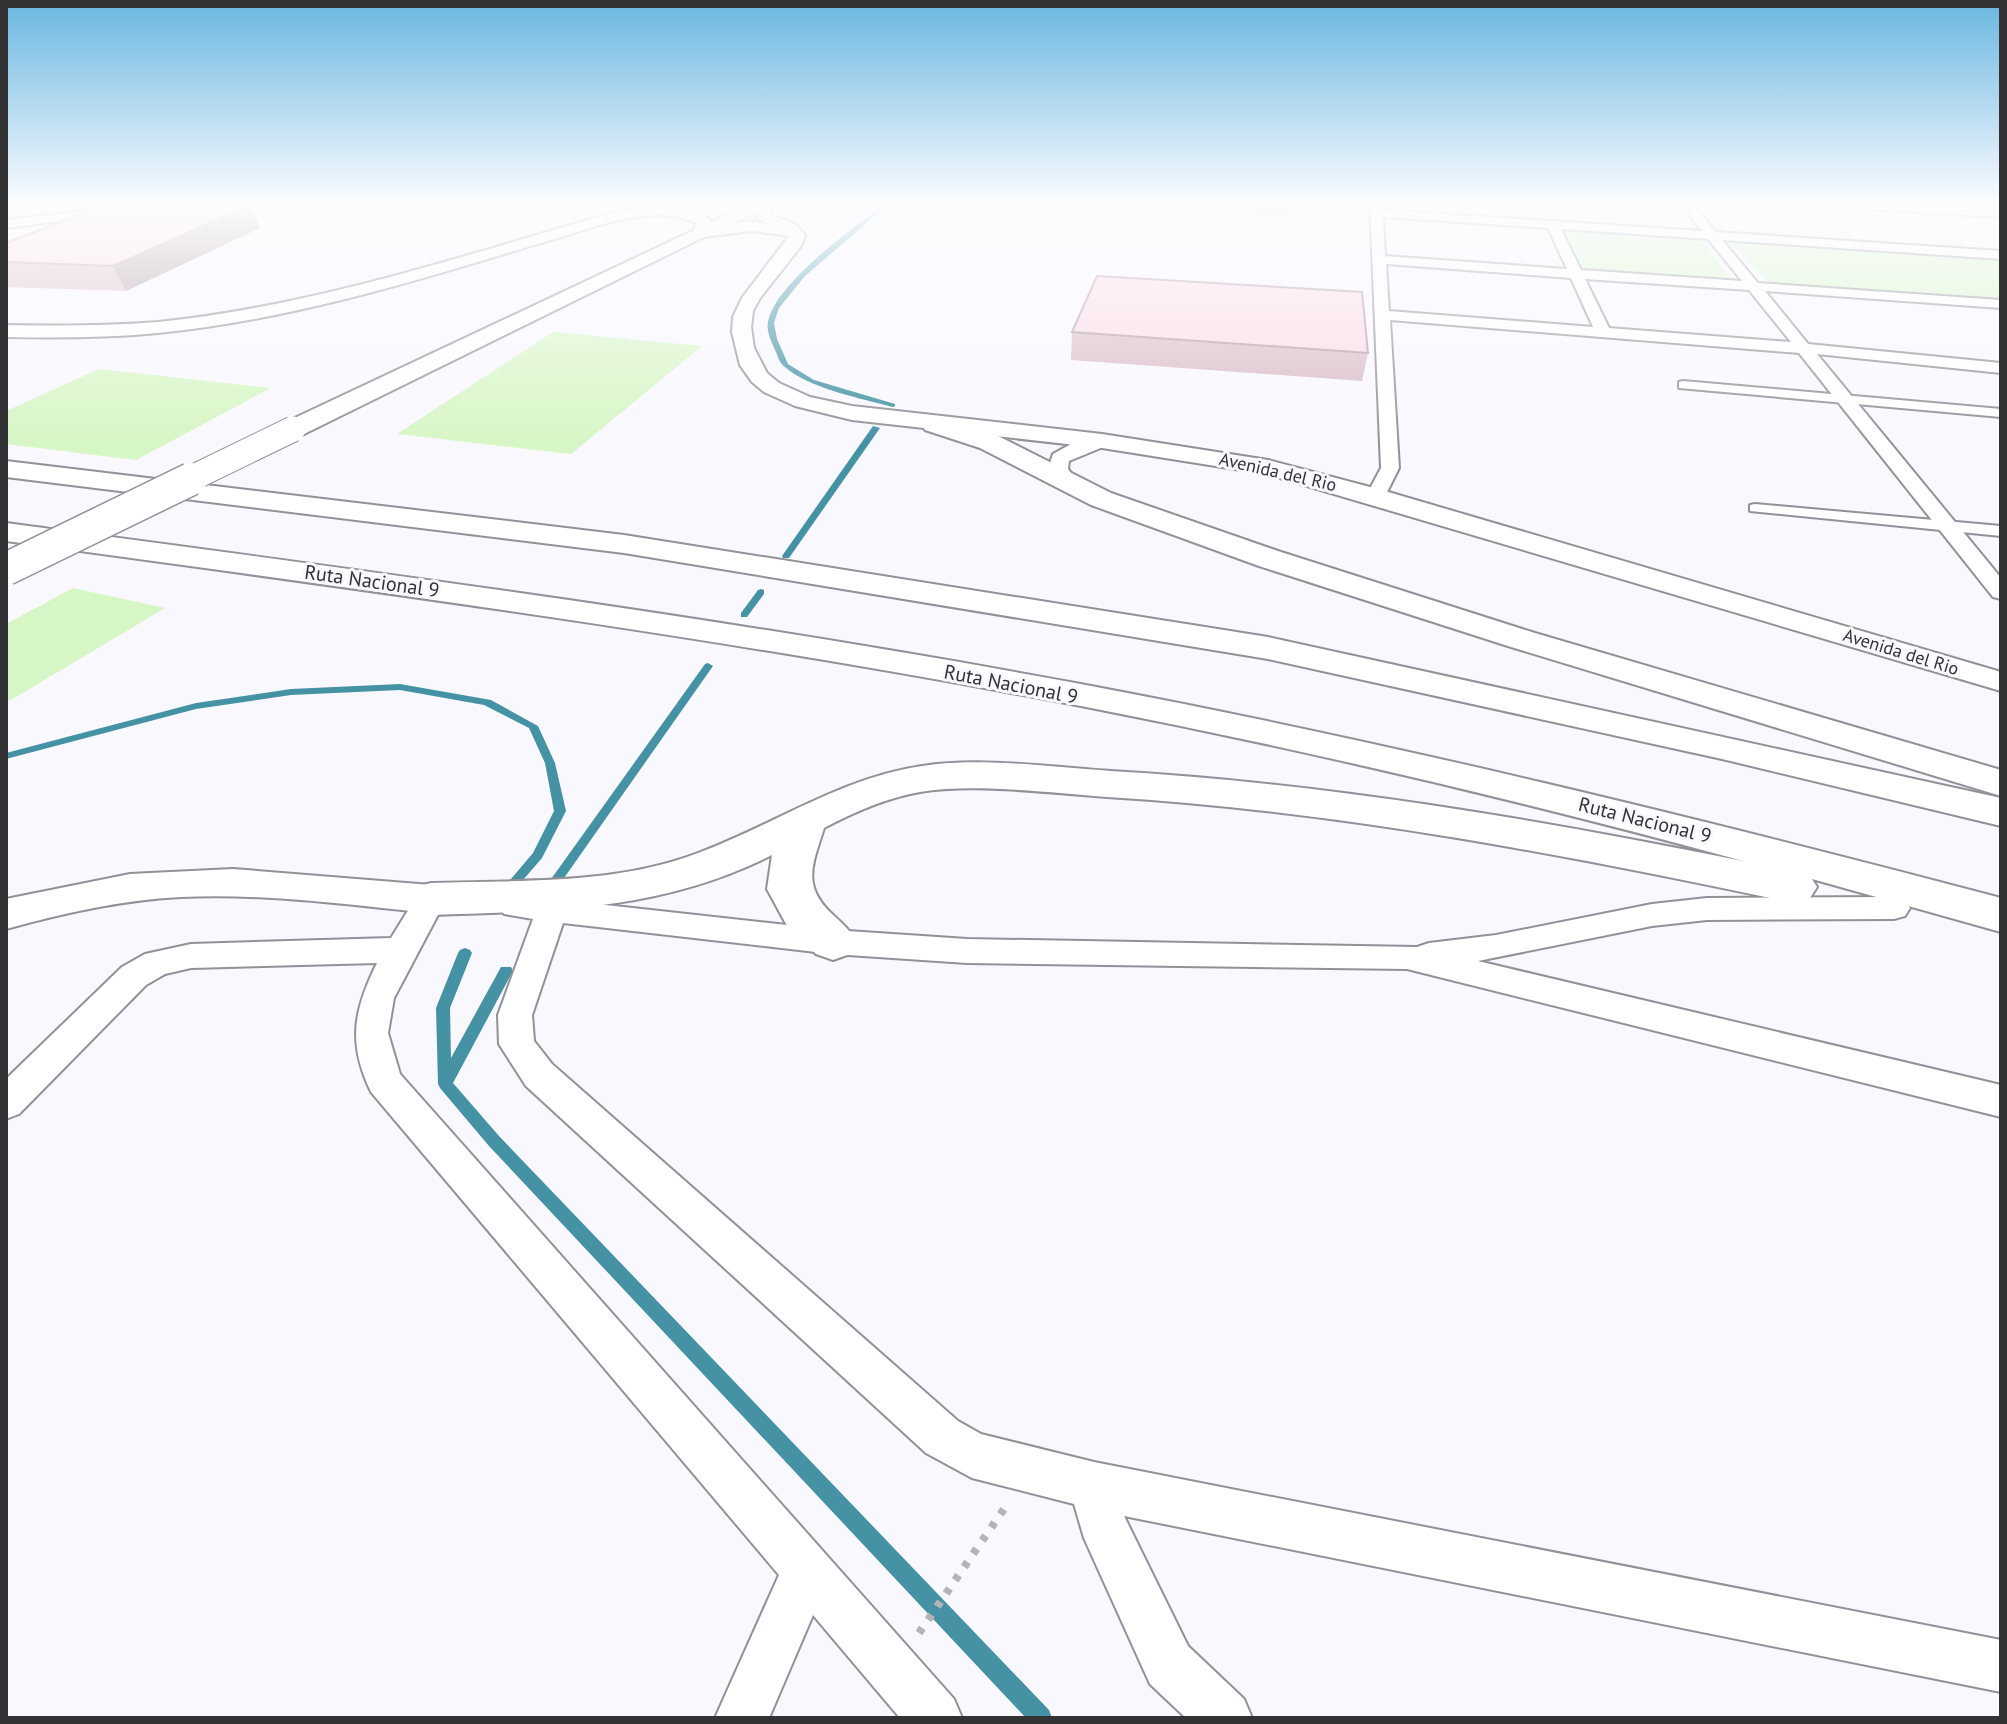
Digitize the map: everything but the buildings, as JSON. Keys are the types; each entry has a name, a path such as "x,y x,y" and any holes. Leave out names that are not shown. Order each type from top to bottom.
{"main road":[{"path":"6,569 597,282"},
{"path":"934,424 989,442 1101,499 1300,568 1523,640 2001,784"},
{"path":"6,469 624,544 1268,648 1722,747 2001,812"},
{"name":"Ruta Nacional 9","path":"6,532 466,594 851,654 1223,723 1661,823 2001,915"},
{"path":"431,899 602,892 667,879 714,864 881,787 923,778 1068,781 1279,797 1529,834 2001,931"},
{"path":"805,821 787,886 797,910 833,942"}],"street":[{"path":"6,331 104,331 245,316 388,282"},
{"name":"Avenida del Rio","path":"765,282 742,318 740,331 747,361 758,378 778,392 811,405 934,424 1102,441 1255,465 1376,496 2001,682"},
{"path":"1376,496 1390,468 1382,282"},
{"path":"1581,282 1603,332"},
{"path":"1692,282 2001,304"},
{"path":"1750,282 2001,592"},
{"path":"1383,315 2001,368"},
{"path":"1683,385 2001,413"},
{"path":"1068,482 1058,469 1060,458 1078,448 1102,441"},
{"path":"1755,508 2001,531"},
{"path":"6,914 130,889 204,883 285,885 552,910 833,942 967,951 1407,957 1496,947 1652,915 1707,909 1894,908"},
{"path":"431,899 400,950 377,998 371,1033 384,1081 935,1718"},
{"path":"552,910 515,1015 517,1044 539,1075 942,1437 972,1455 1094,1486 2001,1666"},
{"path":"6,1103 134,976 157,963 191,956 400,950"},
{"path":"1407,957 2001,1101"},
{"path":"1094,1486 1101,1521 1169,1665 1225,1718"},
{"path":"742,1718 807,1570"}],"path":[{"path":"917,1635 974,1557 1029,1470"}],"green space":[{"path":"2001,282 2001,300 1769,283"},
{"path":"553,332 702,346 571,454 397,434"},
{"path":"99,369 271,388 136,460 6,444 6,411"},
{"path":"73,588 165,608 6,703 6,624"}],"waterway":[{"path":"796,282 776,308 771,323 785,365 812,381 893,405"},
{"path":"786,556 876,428"},
{"path":"744,615 761,592"},
{"path":"553,885 708,666"},
{"path":"6,756 196,706 291,692 400,687 487,702 533,726 550,763 560,811 538,855 506,892"},
{"path":"465,953 443,1008 445,1084 494,1141 1041,1718"},
{"path":"447,1080 506,971"}]}
